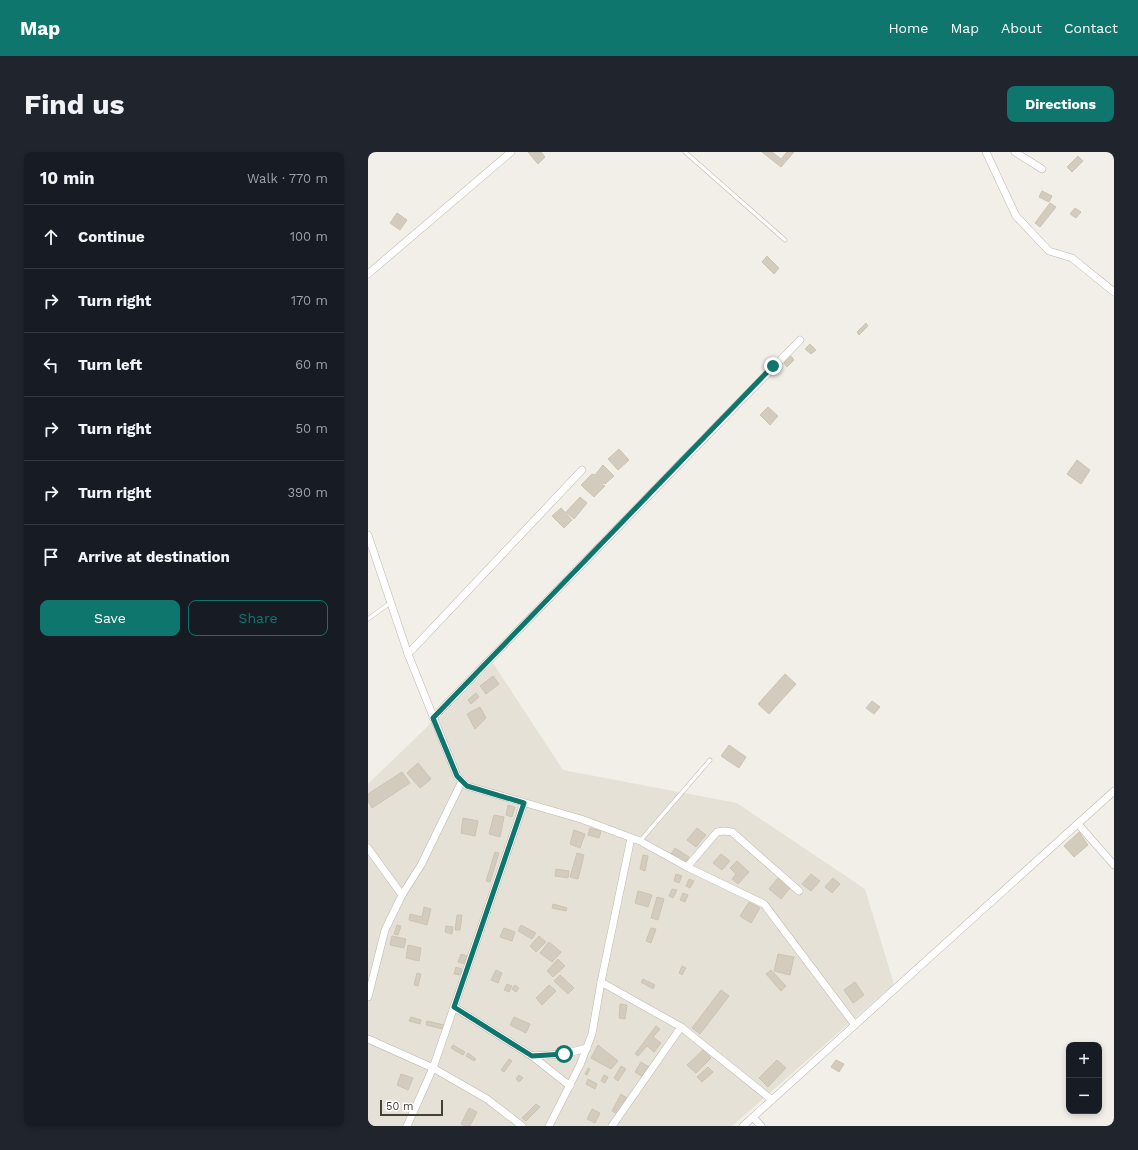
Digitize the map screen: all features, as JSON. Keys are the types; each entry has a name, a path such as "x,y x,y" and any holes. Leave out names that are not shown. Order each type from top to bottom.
{"street":[{"path":"368,274 511,152"},
{"path":"986,152 1016,216 1049,251 1072,258 1114,292"},
{"path":"1015,152 1042,169"},
{"path":"433,718 800,340"},
{"path":"408,654 582,470"},
{"path":"368,535 408,654 457,776 467,786 581,819 640,841 687,867 764,904 855,1025"},
{"path":"368,997 385,930 402,895 421,865 462,781"},
{"path":"743,1126 1114,791"},
{"path":"407,1126 433,1068 524,803"},
{"path":"1078,824 1114,866"},
{"path":"687,867 717,832 724,830 732,832 799,891"},
{"path":"549,1126 570,1086 592,1034 601,982 631,838"},
{"path":"368,848 402,895"},
{"path":"601,982 681,1027 772,1100"},
{"path":"454,1007 532,1056 570,1086"},
{"path":"612,1126 681,1027"},
{"path":"368,1039 433,1068 487,1099 522,1126"},
{"path":"532,1056 564,1054 587,1048"},
{"path":"753,1117 761,1126"}],"lane":[{"path":"685,152 785,240"},
{"path":"368,619 390,603"},
{"path":"640,841 710,760"}],"shaded area":[{"path":"493,663 563,770 737,803 865,889 894,984 732,1126 368,1126 368,784"}],"building":[{"path":"528,152 541,152 545,157 538,164"},
{"path":"762,152 772,152 781,159 787,152 794,152 781,167"},
{"path":"1078,156 1083,161 1072,172 1067,167"},
{"path":"1042,191 1052,196 1049,202 1039,197"},
{"path":"1050,203 1056,207 1040,227 1035,223"},
{"path":"1075,208 1081,212 1076,218 1070,214"},
{"path":"397,213 407,220 400,230 390,223"},
{"path":"767,256 779,268 774,274 762,262"},
{"path":"866,323 868,326 859,335 857,332"},
{"path":"810,344 816,350 811,354 805,349"},
{"path":"791,356 794,360 787,367 784,363"},
{"path":"768,407 778,416 770,425 760,415"},
{"path":"619,449 629,460 618,470 608,459"},
{"path":"1077,460 1090,470 1081,484 1067,474"},
{"path":"603,465 614,476 605,484 603,483 602,485 605,486 594,497 581,485 592,474 595,475"},
{"path":"580,497 587,503 574,519 566,512"},
{"path":"561,508 572,520 564,528 552,516"},
{"path":"785,674 796,684 769,714 758,704"},
{"path":"493,676 499,684 486,694 480,686"},
{"path":"476,693 479,697 471,704 468,700"},
{"path":"872,701 880,707 874,714 866,708"},
{"path":"480,707 486,718 475,729 467,714"},
{"path":"729,745 746,757 739,768 721,756"},
{"path":"418,763 431,779 420,788 407,773"},
{"path":"402,772 410,783 372,808 368,801 368,794"},
{"path":"508,805 515,807 512,817 506,815"},
{"path":"494,815 504,817 500,837 489,834"},
{"path":"463,818 478,821 475,836 461,833"},
{"path":"590,828 601,831 599,838 588,835"},
{"path":"697,828 706,835 696,847 687,840"},
{"path":"574,830 585,834 580,848 570,844"},
{"path":"1079,832 1088,845 1074,857 1064,846"},
{"path":"675,848 689,857 685,863 671,854"},
{"path":"495,852 499,853 490,882 486,881"},
{"path":"577,853 584,855 578,879 570,877"},
{"path":"721,854 730,861 722,870 713,863"},
{"path":"643,855 648,856 645,871 640,869"},
{"path":"737,861 749,872 738,884 732,879 736,874 730,868"},
{"path":"556,869 569,871 568,878 555,876"},
{"path":"676,874 682,876 679,883 674,881"},
{"path":"811,874 820,881 811,891 802,884"},
{"path":"778,878 790,888 781,899 769,889"},
{"path":"833,878 840,884 832,893 825,887"},
{"path":"689,879 694,881 690,888 686,886"},
{"path":"672,889 677,890 673,898 669,896"},
{"path":"638,891 652,895 648,907 635,903"},
{"path":"683,893 688,895 685,902 680,900"},
{"path":"657,897 664,899 658,920 651,918"},
{"path":"749,902 760,908 751,923 740,916"},
{"path":"553,904 567,908 566,911 552,908"},
{"path":"424,907 431,909 427,925 409,920 410,914 422,917"},
{"path":"457,915 462,915 460,930 455,930"},
{"path":"397,925 401,926 398,935 394,934"},
{"path":"521,925 536,933 532,939 518,931"},
{"path":"446,926 453,927 452,934 445,932"},
{"path":"504,928 515,932 512,941 500,937"},
{"path":"651,928 656,929 651,943 646,941"},
{"path":"392,936 406,939 404,948 390,945"},
{"path":"539,936 546,942 536,952 530,946"},
{"path":"549,942 561,952 552,962 540,953"},
{"path":"408,945 421,948 419,961 406,958"},
{"path":"461,954 467,956 465,964 458,962"},
{"path":"778,954 794,957 790,975 774,971"},
{"path":"558,959 565,966 553,977 547,971"},
{"path":"682,966 686,968 682,975 679,973"},
{"path":"456,967 462,969 461,975 454,974"},
{"path":"496,970 502,973 498,983 491,980"},
{"path":"771,970 786,986 781,991 766,974"},
{"path":"417,973 421,974 418,986 414,985"},
{"path":"560,975 574,988 568,994 554,981"},
{"path":"643,979 655,985 653,989 641,982"},
{"path":"855,982 864,995 853,1003 844,990"},
{"path":"507,984 512,986 509,992 504,990"},
{"path":"515,985 519,988 516,992 512,989"},
{"path":"549,985 556,991 542,1005 536,998"},
{"path":"721,990 729,996 700,1034 692,1028"},
{"path":"620,1004 627,1005 625,1019 619,1018"},
{"path":"411,1017 421,1020 420,1024 409,1021"},
{"path":"514,1017 530,1024 526,1033 510,1025"},
{"path":"427,1021 444,1025 443,1029 426,1025"},
{"path":"656,1026 660,1029 653,1037 661,1043 654,1052 647,1046 638,1056 635,1054"},
{"path":"453,1045 465,1052 463,1055 451,1048"},
{"path":"598,1045 618,1061 611,1069 591,1058"},
{"path":"703,1050 711,1058 696,1073 687,1065"},
{"path":"468,1053 476,1059 474,1061 466,1056"},
{"path":"509,1059 512,1061 504,1072 501,1070"},
{"path":"777,1060 786,1068 768,1087 759,1078"},
{"path":"836,1060 844,1064 839,1072 831,1067"},
{"path":"641,1062 649,1067 643,1077 635,1072"},
{"path":"621,1066 626,1069 618,1081 614,1078"},
{"path":"708,1067 713,1072 702,1082 697,1077"},
{"path":"588,1068 590,1069 587,1075 585,1074"},
{"path":"401,1074 413,1078 408,1090 397,1085"},
{"path":"519,1075 523,1078 519,1082 516,1079"},
{"path":"604,1075 608,1077 605,1083 601,1081"},
{"path":"588,1079 597,1084 595,1089 586,1084"},
{"path":"621,1094 627,1098 618,1114 612,1111"},
{"path":"536,1104 540,1107 526,1121 522,1118"},
{"path":"469,1108 477,1112 470,1126 465,1126 461,1124"},
{"path":"592,1109 600,1113 595,1123 587,1119"}],"route":[{"path":"564,1054 532,1056 454,1007 524,803 467,786 457,776 433,718 773,366"}]}
